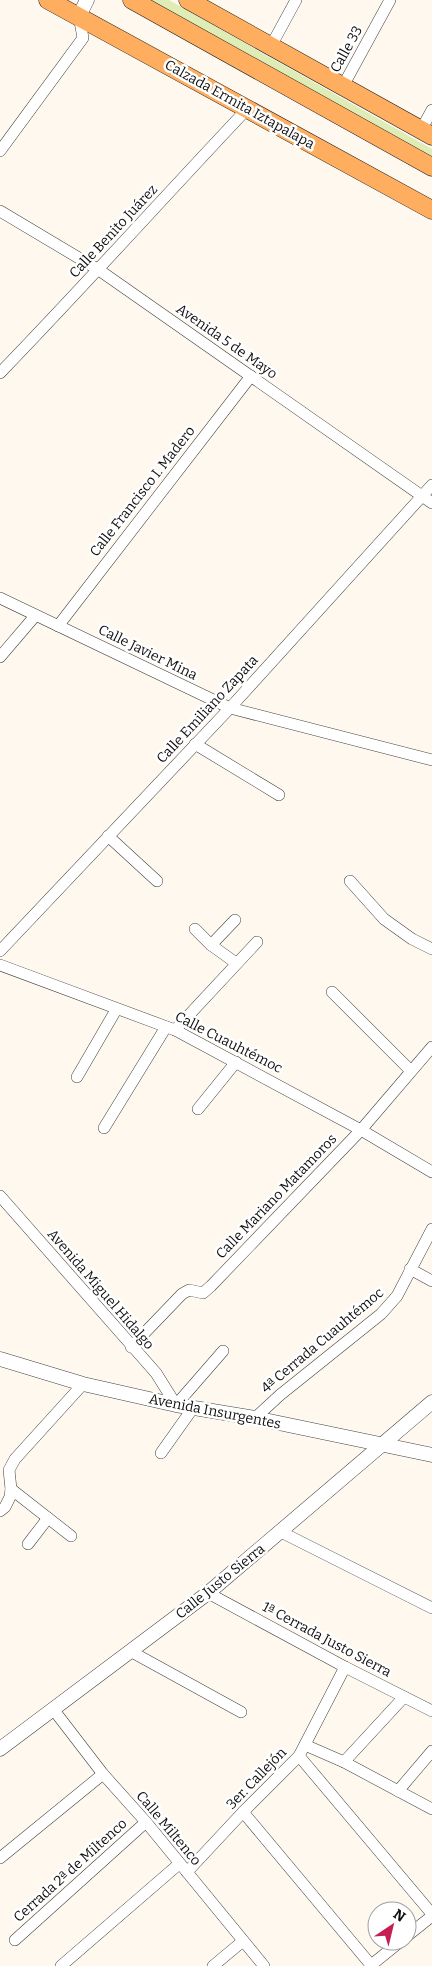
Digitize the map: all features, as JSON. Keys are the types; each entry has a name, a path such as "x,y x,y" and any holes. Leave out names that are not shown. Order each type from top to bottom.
{"main road":[{"name":"Calzada Ermita Iztapalapa","path":"48,0 78,8 248,108 432,210"},
{"path":"132,0 432,167"},
{"path":"193,1 427,133"}],"street":[{"path":"0,151 83,38 78,8 87,0"},
{"path":"271,46 296,0"},
{"name":"Calle 33","path":"343,86 390,0"},
{"name":"Calle Benito Juárez","path":"0,373 99,270 130,234 248,108"},
{"path":"427,133 432,110"},
{"name":"Avenida 5 de Mayo","path":"0,211 99,270 432,503"},
{"name":"Calle Francisco I. Madero","path":"58,626 251,376"},
{"name":"Calle Emiliano Zapata","path":"0,951 230,708 432,485"},
{"name":"Calle Javier Mina","path":"0,598 230,708 432,760"},
{"path":"0,657 35,616"},
{"path":"195,744 278,795"},
{"path":"108,836 157,881"},
{"path":"350,881 384,919 412,939 432,949"},
{"path":"212,945 235,920"},
{"path":"195,930 236,963"},
{"path":"104,1128 170,1028 256,942"},
{"name":"Calle Cuauhtémoc","path":"0,965 116,1010 170,1028 361,1130 432,1172"},
{"path":"332,992 411,1071"},
{"path":"76,1077 116,1010"},
{"name":"Calle Mariano Matamoros","path":"132,1347 182,1294 188,1290 203,1294 207,1290 361,1130 432,1047"},
{"path":"198,1109 236,1062"},
{"name":"Avenida Miguel Hidalgo","path":"0,1196 156,1373 176,1405"},
{"name":"4ª Cerrada Cuauhtémoc","path":"255,1418 280,1395 381,1314 397,1296 432,1229"},
{"path":"410,1268 432,1281"},
{"path":"176,1405 223,1351"},
{"name":"Avenida Insurgentes","path":"0,1359 83,1384 176,1405 255,1418 432,1455"},
{"path":"0,1511 5,1507 11,1489 9,1470 15,1459 83,1384"},
{"name":"Calle Justo Sierra","path":"0,1749 208,1593 432,1402"},
{"path":"161,1453 193,1408"},
{"path":"11,1489 71,1536"},
{"path":"28,1544 48,1518"},
{"path":"281,1532 432,1608"},
{"name":"1ª Cerrada Justo Sierra","path":"208,1593 345,1667 432,1711"},
{"path":"130,1651 240,1712"},
{"name":"3er. Callejón","path":"61,1966 183,1868 299,1756 345,1667"},
{"path":"344,1762 404,1696"},
{"name":"Calle Miltenco","path":"53,1709 103,1774 146,1822 264,1966"},
{"path":"305,1745 344,1762 432,1808"},
{"path":"398,1791 432,1751"},
{"path":"299,1756 432,1915 417,1928"},
{"path":"0,1858 103,1774"},
{"path":"243,1812 370,1966 389,1951"},
{"name":"Cerrada 2ª de Miltenco","path":"15,1940 146,1822"},
{"path":"214,1966 243,1941"}],"green space":[{"path":"150,0 169,0 432,149 432,159"}]}
